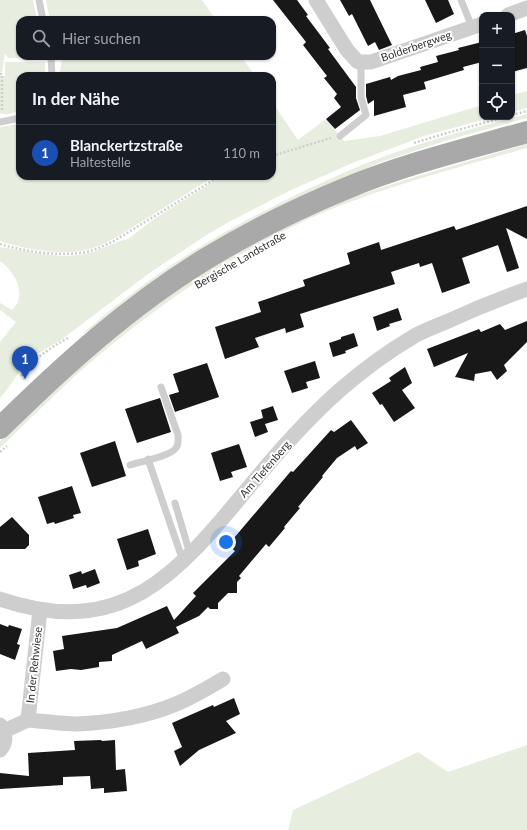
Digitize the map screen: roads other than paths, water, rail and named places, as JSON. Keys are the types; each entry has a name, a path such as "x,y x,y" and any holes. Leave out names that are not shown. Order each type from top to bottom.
{"main road":[{"name":"Bergische Landstraße","path":"5,435 80,354 142,303 204,260 245,236 289,213 368,180 434,158 527,132"}],"street":[{"path":"316,0 347,50 358,62 361,63"},
{"path":"515,12 527,8"},
{"name":"Bolderbergweg","path":"361,63 371,62 477,26"},
{"name":"Am Tiefenberg","path":"0,600 40,610 68,613 110,606 132,598 152,587 168,575 201,544 265,467 306,422 340,390 375,361 417,335 470,311 527,289"},
{"name":"In der Rehwiese","path":"28,720 40,610"},
{"path":"0,750 5,739 2,728 28,720 76,724 98,723 130,717 176,704 223,679"}],"lane":[{"path":"39,0 42,16"},
{"name":"Bolderbergweg","path":"461,0 477,26"},
{"path":"51,60 52,72"},
{"path":"340,136 366,115 361,97 361,63"},
{"path":"1,122 16,119"},
{"path":"130,465 170,453 176,448 178,443 178,435 161,387"},
{"path":"148,459 186,558"},
{"path":"175,502 186,558"}],"place":[{"name":"Blanckertzstraße","path":"25,379"}]}
